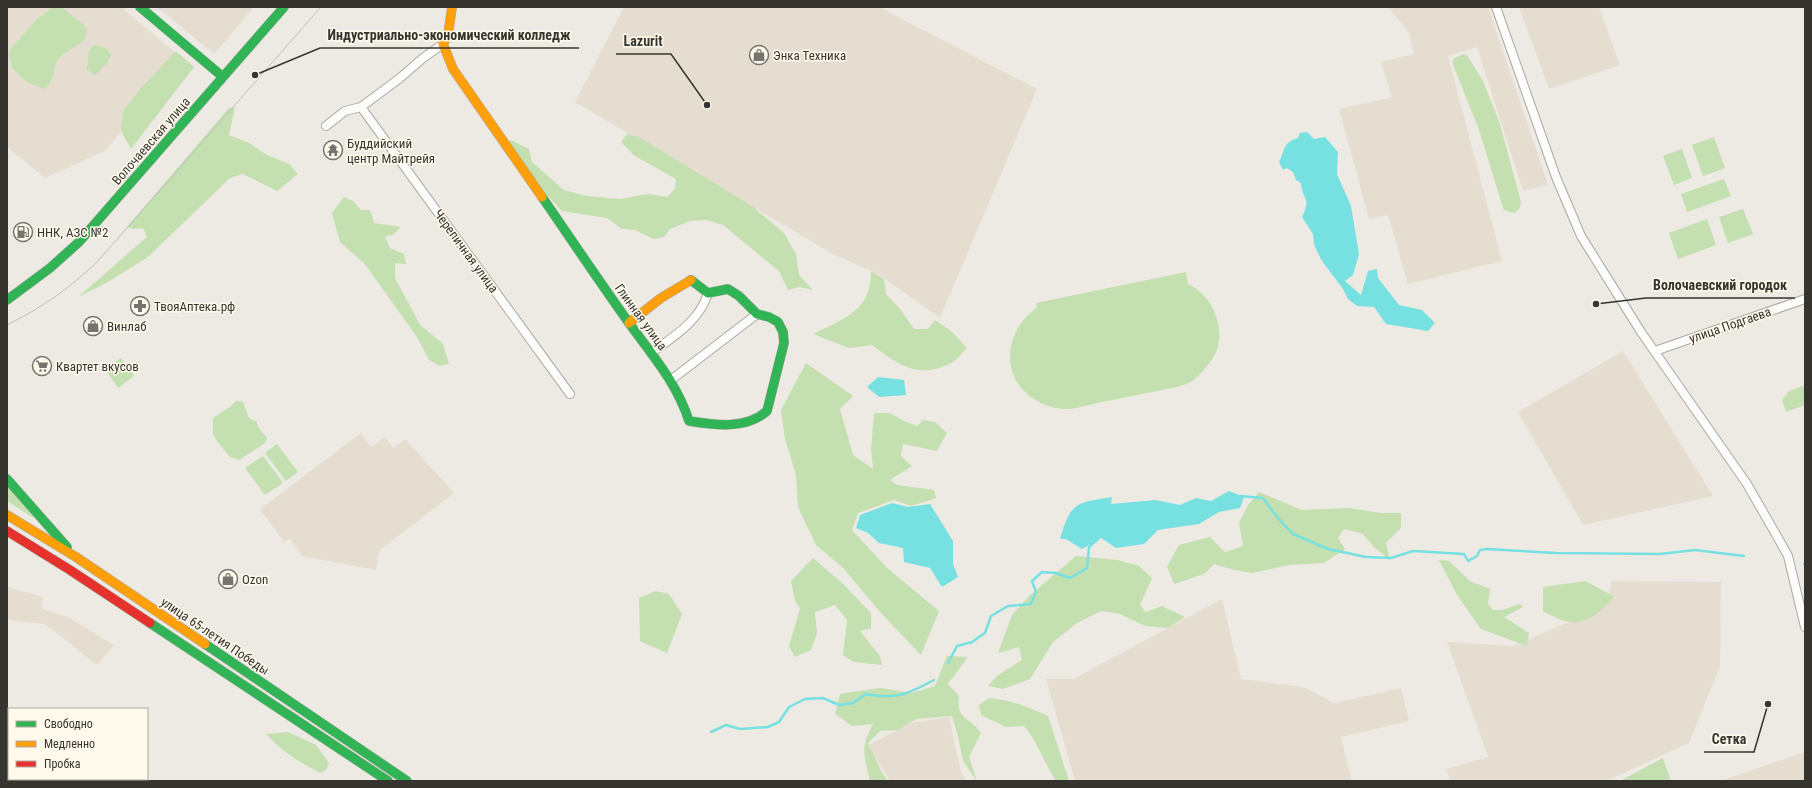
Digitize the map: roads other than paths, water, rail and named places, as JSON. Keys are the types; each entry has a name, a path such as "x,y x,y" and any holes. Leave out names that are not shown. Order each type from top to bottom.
{"main road":[{"path":"140,7 223,77"},
{"name":"Волочаевская улица","path":"7,300 79,242 284,7"},
{"path":"443,44 448,37 450,28 449,14 452,7"},
{"name":"Глинная улица","path":"443,44 453,69 629,323 671,380 683,402 689,421 713,425 733,424 763,415 767,411 784,344 783,332 778,322 769,317 757,314 739,296 728,289 705,291"},
{"path":"629,323 661,298 687,282 692,280 705,291"},
{"name":"Волочаевская улица","path":"7,290 30,283"},
{"path":"7,479 76,558"},
{"name":"улица 65-летия Победы","path":"7,515 76,558 407,781"},
{"name":"улица 65-летия Победы","path":"7,531 70,570 388,781"}],"street":[{"path":"1496,7 1556,177 1581,236 1641,332 1747,484 1786,551 1805,627"},
{"path":"326,126 345,111 361,108 400,78 422,58 443,44"},
{"name":"Черепичная улица","path":"361,108 570,394"},
{"path":"651,354 687,326 706,302 705,291"},
{"name":"улица Подгаева","path":"1655,351 1805,299"},
{"path":"671,380 757,314"}],"water":[{"path":"1307,132 1314,139 1325,137 1338,152 1337,174 1351,206 1359,254 1353,275 1345,281 1361,295 1368,271 1377,269 1378,278 1399,305 1422,310 1435,323 1428,331 1386,324 1374,307 1357,306 1348,299 1343,289 1322,261 1314,245 1313,234 1302,217 1306,206 1306,199 1301,183 1296,180 1293,172 1287,168 1283,170 1279,162 1287,144 1298,138 1300,133"},
{"path":"878,377 904,380 906,395 879,397 867,387"},
{"path":"1229,491 1244,497 1240,508 1219,512 1199,524 1158,530 1144,544 1116,548 1101,538 1082,549 1066,539 1060,539 1072,511 1076,506 1082,503 1112,497 1111,504 1156,500 1180,505 1196,498 1211,501"},
{"path":"892,503 908,507 930,504 953,541 953,564 958,577 942,587 930,568 904,562 903,548 879,543 868,533 856,528 860,515"}],"waterway":[{"path":"1240,496 1263,498 1277,517 1293,534 1328,549 1366,557 1391,558 1413,551 1464,554 1468,561 1477,556 1480,550 1487,549 1556,553 1660,554 1695,550 1744,556"},
{"path":"948,663 957,646 972,642 985,633 991,616 1008,606 1031,604 1036,592 1032,581 1042,572 1056,573 1070,578 1087,568 1089,547 1098,539"},
{"path":"711,732 726,725 740,729 768,727 779,722 789,707 805,699 823,698 839,705 853,703 866,694 876,696 894,696 917,689 934,680"}],"tram line":[{"path":"7,325 32,312 54,297 97,262 321,7"}],"place":[{"name":"Энка Техника","path":"759,55"},
{"name":"Индустриально-экономический колледж","path":"255,75"},
{"name":"Lazurit","path":"707,105"},
{"name":"Буддийский центр Майтрейя","path":"333,150"},
{"name":"ННК, АЗС №2","path":"23,232"},
{"name":"Волочаевский городок","path":"1596,304"},
{"name":"ТвояАптека.рф","path":"140,306"},
{"name":"Винлаб","path":"93,326"},
{"name":"Квартет вкусов","path":"42,366"},
{"name":"Ozon","path":"228,579"},
{"name":"Сетка","path":"1768,704"}]}
